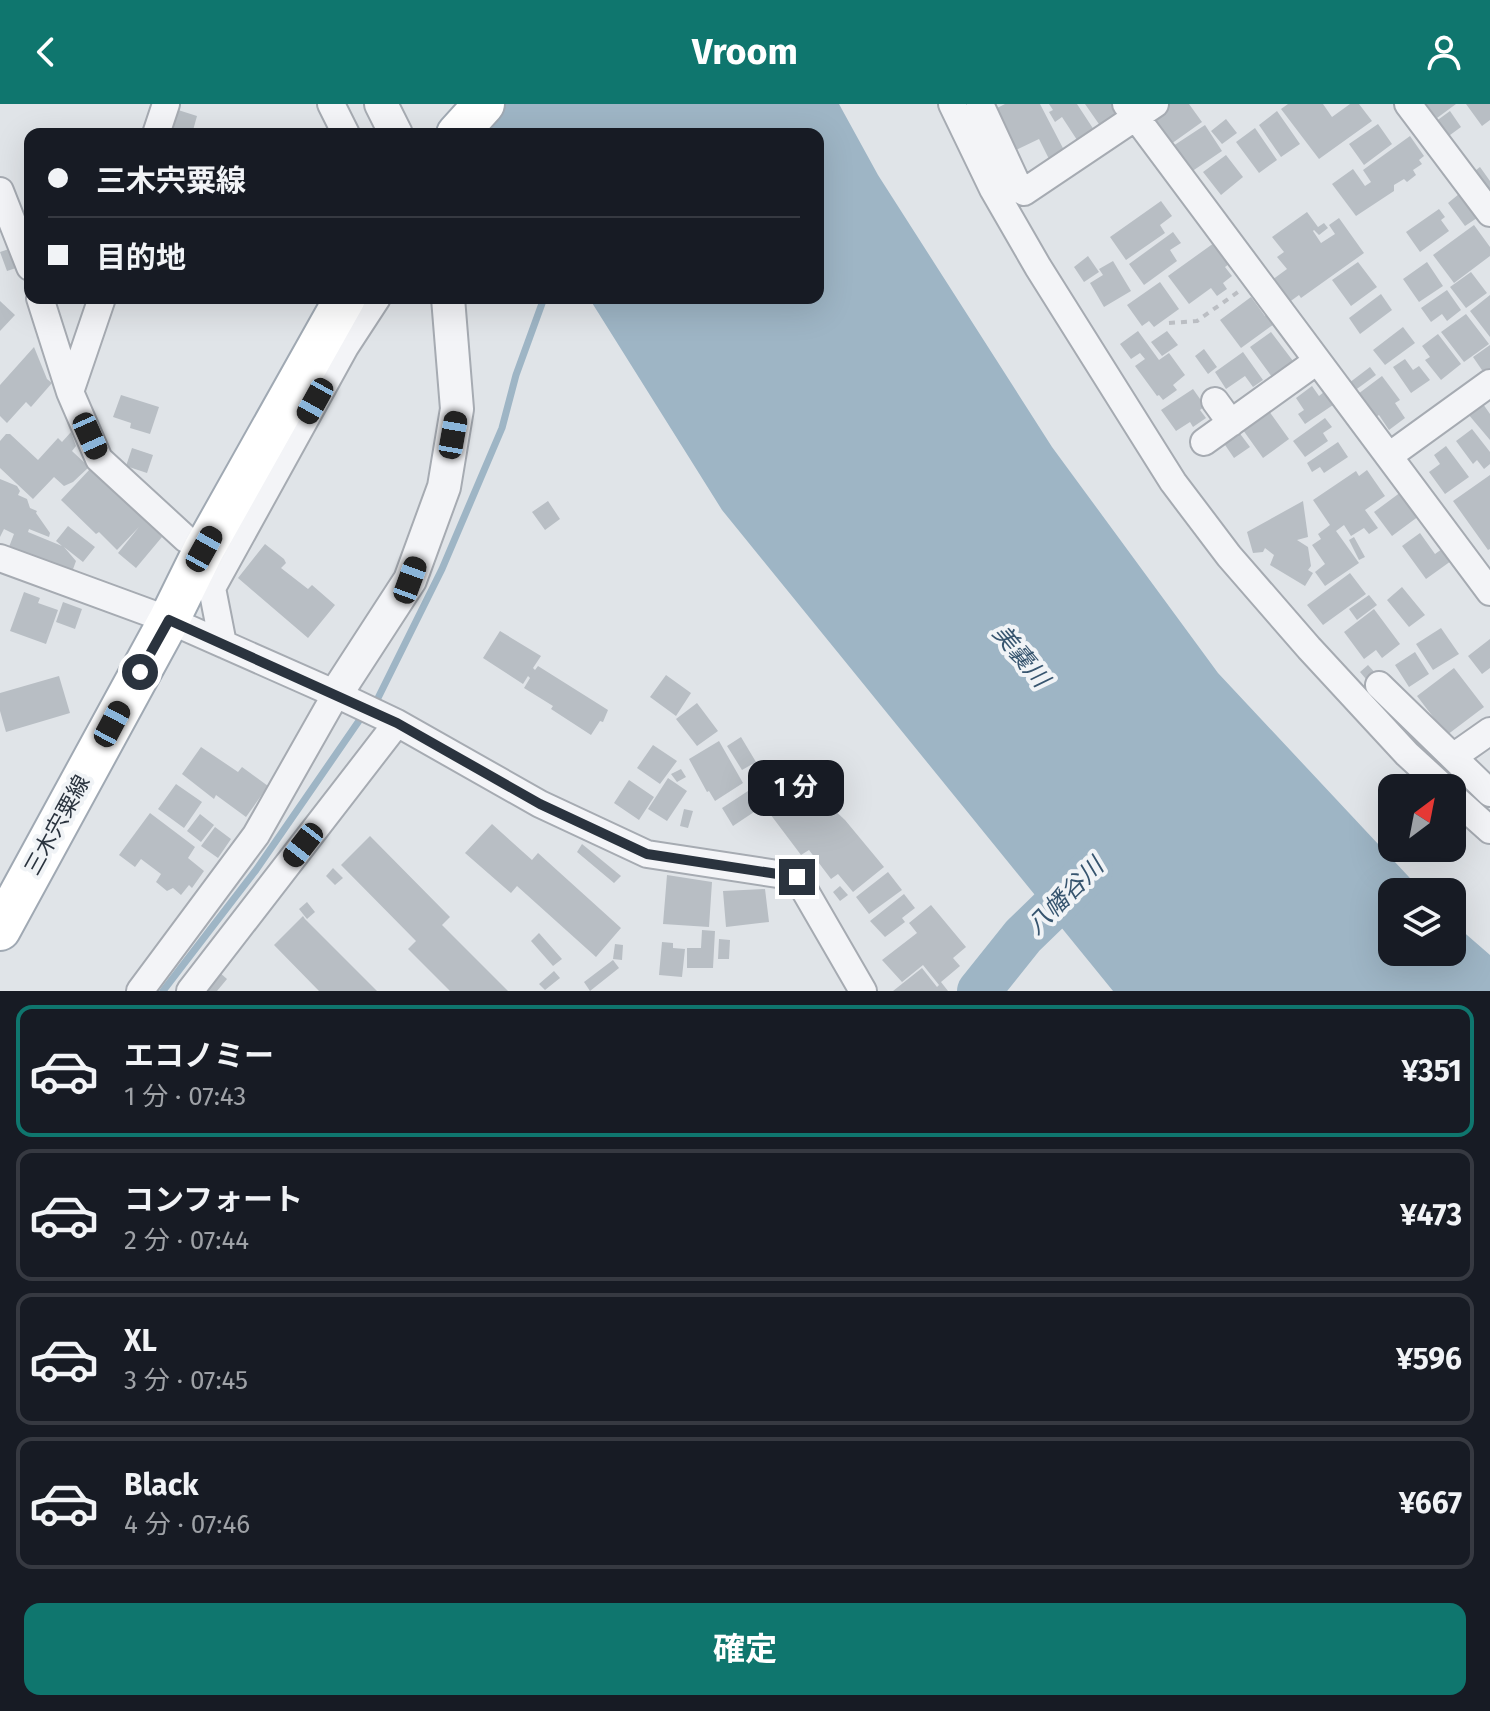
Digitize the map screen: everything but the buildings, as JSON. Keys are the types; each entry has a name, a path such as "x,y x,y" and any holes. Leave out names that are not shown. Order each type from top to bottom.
{"main road":[{"path":"462,128 484,104"},
{"name":"三木宍粟線","path":"0,930 169,620 204,549 342,304"}],"street":[{"path":"158,128 166,104"},
{"path":"331,104 343,128"},
{"path":"381,104 393,128"},
{"path":"952,104 993,189 1038,267 1173,482 1229,556 1309,648 1429,774"},
{"path":"980,104 1018,186 1024,192 1139,109 1257,280 1490,592"},
{"path":"1408,104 1490,213"},
{"path":"0,191 24,252"},
{"path":"42,304 70,392 99,459 186,539 204,549"},
{"path":"70,392 100,304"},
{"path":"223,644 212,588 345,347 373,304"},
{"path":"140,991 256,835 346,698 410,580 444,487 457,409 448,304"},
{"path":"1204,442 1317,361"},
{"path":"1389,456 1490,383"},
{"path":"1215,401 1231,423"},
{"path":"0,558 169,620 346,698 394,721 540,804 647,854 797,877 863,991"},
{"path":"1379,685 1490,793"},
{"path":"190,991 394,721"},
{"path":"1453,757 1490,731"},
{"path":"1466,809 1490,830"}],"path":[{"path":"1169,323 1197,321 1257,280"}],"water":[{"name":"美嚢川","path":"467,104 839,104 878,175 1052,447 1218,673 1378,844 1378,862 1395,862 1410,878 1378,878 1378,966 1466,966 1466,934 1490,955 1490,991 1113,991 722,510 593,304 824,304 824,128 482,128"}],"waterway":[{"path":"371,706 378,698 442,569 502,428 516,375 542,304"},
{"path":"163,991 256,870 363,715"},
{"name":"八幡谷川","path":"979,991 1023,936 1091,870"}],"route":[{"path":"140,672 169,620 397,723 540,804 647,854 797,877"}]}
